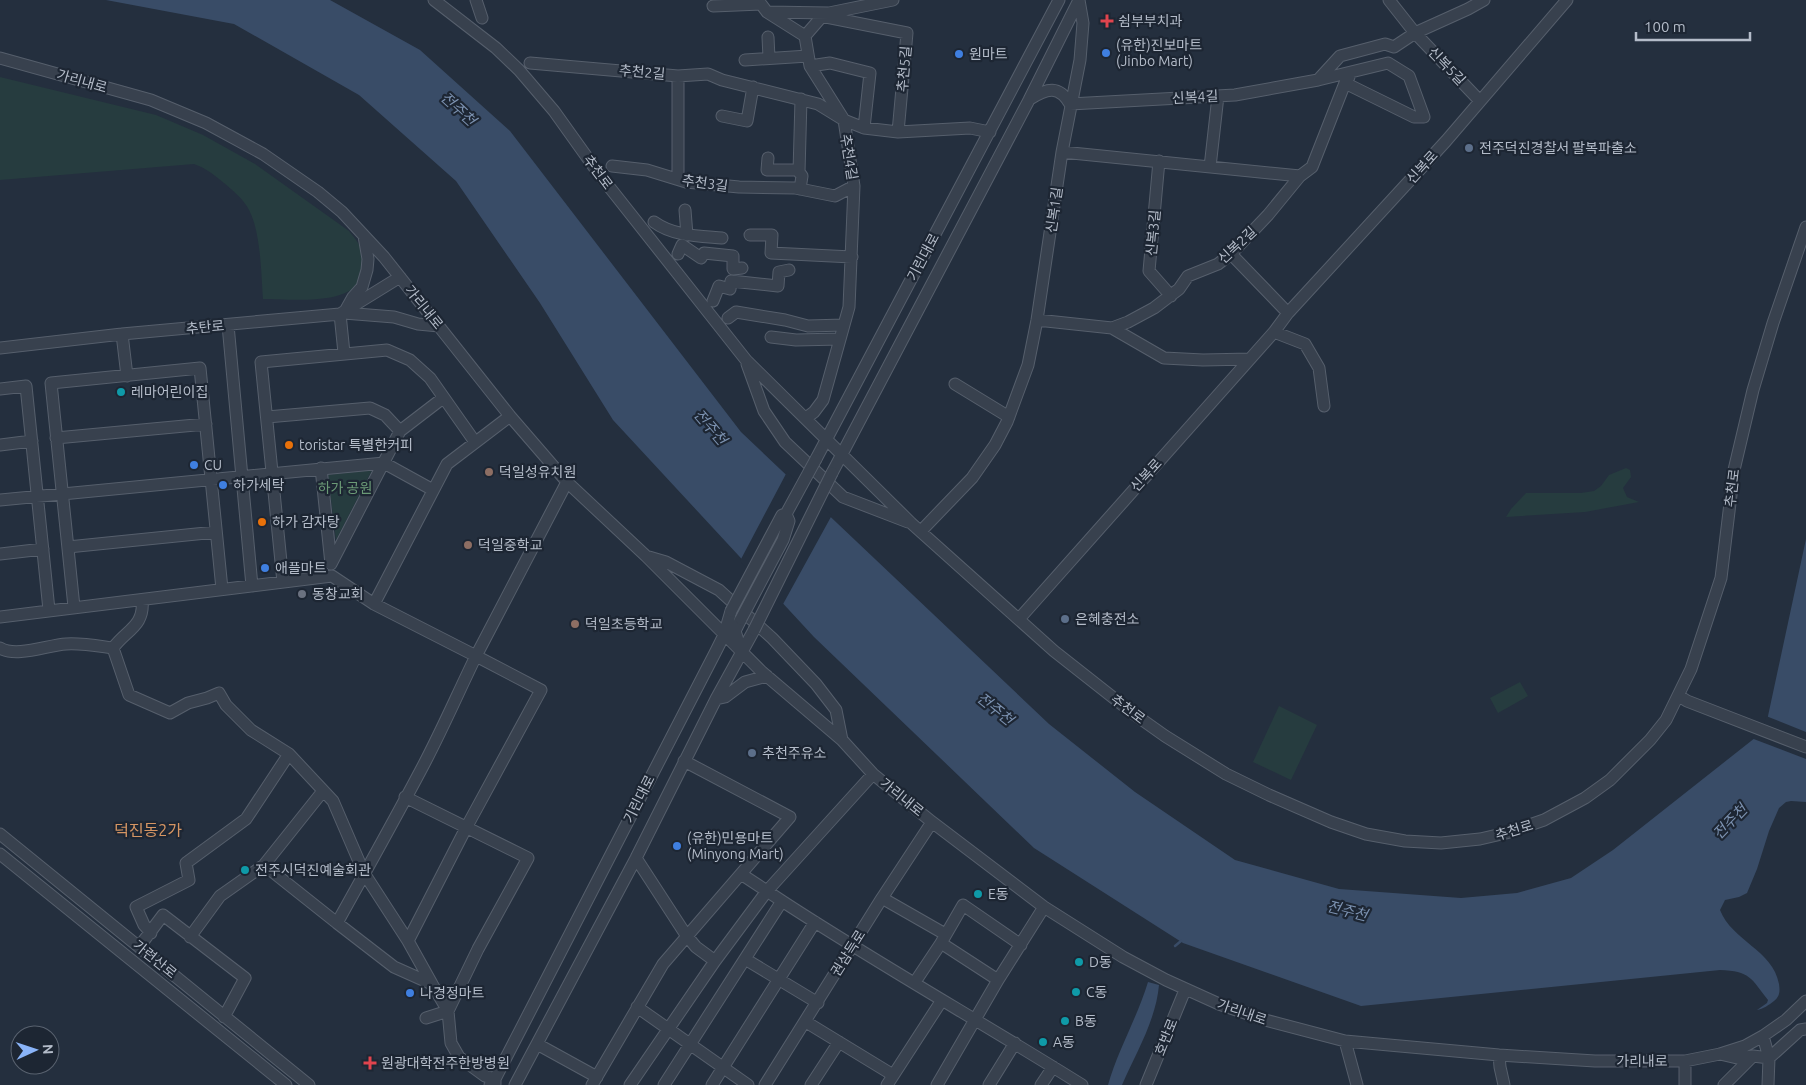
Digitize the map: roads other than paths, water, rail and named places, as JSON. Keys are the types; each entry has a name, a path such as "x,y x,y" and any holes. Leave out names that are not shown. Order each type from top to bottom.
{"street":[{"name":"추천로","path":"434,0 496,48 519,70 554,111 605,182 746,360 810,415 827,439 912,523 1067,661 1134,714 1226,774 1331,822 1366,834 1405,841 1441,843 1480,839 1528,826 1559,813 1610,780 1650,740 1683,698 1721,578 1734,470 1753,390 1773,323 1806,228"},
{"path":"476,0 482,18"},
{"path":"713,6 762,5 823,14 893,0"},
{"name":"기린대로","path":"493,1083 724,635 731,611 782,515 786,514 827,439 1060,0"},
{"name":"기린대로","path":"515,1085 636,858 716,699 754,630 832,472 1029,100 1079,0"},
{"name":"신복1길","path":"921,531 972,478 995,445 1009,417 1028,365 1037,320 1070,104 1080,60 1083,23 1079,0"},
{"name":"신복5길","path":"1389,0 1415,33 1479,100"},
{"name":"신복5길","path":"1415,33 1468,10 1484,0"},
{"name":"신복로","path":"1019,619 1274,332 1288,313 1446,141 1479,100 1567,0"},
{"path":"762,5 805,36 823,14"},
{"name":"추천5길","path":"823,14 907,33 898,132"},
{"path":"1318,80 1340,56 1385,44 1394,47 1415,33"},
{"name":"추천4길","path":"805,36 809,61 844,120 854,186 849,308 823,400 810,415"},
{"path":"768,37 769,58"},
{"name":"가리내로","path":"0,58 151,100 206,124 263,154 318,192 364,234 510,416 567,482 646,556 767,676 842,740 873,774 932,822 1044,907 1123,957 1185,990 1218,1004 1265,1020 1345,1041 1499,1055 1595,1061 1685,1061 1720,1054 1745,1046 1763,1036 1786,1020 1806,1001"},
{"path":"745,60 769,58 830,63 870,73 864,128"},
{"name":"신복4길","path":"1070,104 1235,95 1318,80 1388,62 1410,76 1424,117 1414,117 1345,83"},
{"name":"추천2길","path":"530,63 678,76 708,74 722,80 818,104 844,120"},
{"name":"신복2길","path":"1037,320 1112,328 1154,308 1179,289 1188,276 1218,264 1231,254 1268,215 1300,176 1312,167 1345,83 1353,71"},
{"path":"678,76 678,179"},
{"path":"722,116 747,121 753,87"},
{"path":"1029,100 1042,92 1050,90 1061,93 1070,104"},
{"path":"1210,167 1218,96"},
{"path":"800,189 802,176 799,170 801,99"},
{"path":"844,120 864,128 898,132 970,128 990,132"},
{"path":"1062,152 1300,176"},
{"path":"768,158 767,170 799,170"},
{"name":"신복3길","path":"1159,161 1149,271 1170,296"},
{"name":"추천3길","path":"612,166 647,170 686,182 738,187 800,189 835,196 854,186"},
{"path":"685,210 687,235"},
{"path":"654,222 662,228 687,235 722,238"},
{"path":"344,354 342,314 362,287 367,270 368,259 364,234"},
{"path":"750,235 772,235 770,252 852,258"},
{"path":"678,254 682,245 701,258 704,253 733,256 733,269 742,268"},
{"path":"1231,254 1288,313"},
{"path":"714,301 719,286 730,289 731,281 778,286 779,272 789,270"},
{"name":"추탄로","path":"0,348 122,334 342,314 400,277"},
{"path":"728,318 736,312 808,326 844,325"},
{"path":"342,314 394,317 418,324 439,326"},
{"path":"228,324 252,586"},
{"path":"1112,328 1164,358 1203,360 1250,359"},
{"path":"1274,332 1304,344 1319,368 1324,406"},
{"path":"122,334 126,376"},
{"path":"772,337 796,340 840,339"},
{"path":"283,582 261,362 387,350 410,360 430,378 475,442"},
{"name":"추천로","path":"746,360 764,412 785,442 843,497 912,523"},
{"path":"74,607 51,383 200,368 222,590"},
{"path":"955,384 1009,417"},
{"path":"0,389 26,386 49,610"},
{"path":"331,564 400,431 443,398"},
{"path":"267,417 370,408 385,415 400,431"},
{"path":"374,604 447,464 510,416"},
{"path":"56,438 206,424"},
{"path":"0,445 32,441"},
{"path":"0,500 272,472 384,463 433,490"},
{"path":"321,468 332,576"},
{"path":"337,923 423,765 476,656 567,482"},
{"name":"기린대로","path":"742,652 735,631 783,540 789,521 786,514"},
{"path":"68,547 216,532"},
{"path":"0,554 42,549"},
{"path":"646,556 666,562 719,590 772,638 816,684 836,710 842,740"},
{"path":"0,616 332,576 374,604 541,690 466,828 408,941"},
{"path":"113,648 120,638 131,631 139,621 143,611 142,600"},
{"path":"0,648 16,652 65,644 81,644 113,648"},
{"path":"113,648 129,695 170,713 188,703 207,698 219,692 226,705 251,730 289,754 333,801 364,874 408,941 448,1011 451,1043 459,1057 493,1083"},
{"path":"716,699 725,697 745,682 767,676"},
{"path":"1683,698 1806,747"},
{"path":"151,933 144,924 136,907 189,880 186,863 246,819 289,754"},
{"path":"537,1044 595,1081 663,964 790,817 684,761"},
{"path":"630,1085 715,960 767,891 873,774"},
{"path":"190,937 220,896 264,865 323,791"},
{"path":"405,798 528,858 478,949 448,1011 426,1018"},
{"name":"권삼득로","path":"765,1085 932,822"},
{"name":"가련산로","path":"0,834 309,1085"},
{"path":"636,858 686,936 696,947 715,960"},
{"name":"가련산로","path":"2,861 286,1085"},
{"path":"264,865 394,967 432,984"},
{"path":"741,874 852,946 915,982 1082,1085"},
{"path":"882,898 943,938 998,980"},
{"path":"664,1085 782,901"},
{"path":"915,982 963,905 1021,945"},
{"path":"937,1085 998,980 1044,907"},
{"path":"139,947 163,915 245,978 224,1017"},
{"path":"712,1085 815,922"},
{"path":"745,959 818,1003"},
{"name":"호반로","path":"1146,1085 1185,990"},
{"path":"806,1022 839,1042 890,1080 942,1000"},
{"path":"637,1007 670,1028 748,1085"},
{"path":"1720,1054 1737,1058 1753,1056 1769,1058 1800,1030 1806,1029"},
{"path":"1763,1036 1769,1058 1768,1085"},
{"path":"1345,1041 1357,1085"},
{"path":"812,1085 839,1042"},
{"path":"989,1085 1015,1043"},
{"path":"1499,1055 1504,1085"},
{"path":"1724,1085 1753,1056"},
{"path":"1685,1061 1685,1085"},
{"path":"1041,1085 1053,1067"}],"water":[{"name":"전주천","path":"106,0 330,0 420,50 510,131 741,432 1049,724 1135,792 1235,860 1339,889 1461,898 1517,893 1571,878 1613,850 1765,730 1806,539 1806,802 1786,802 1779,808 1747,893 1725,900 1720,910 1733,930 1769,962 1779,984 1777,997 1768,1005 1757,1010 1767,1003 1768,1000 1753,981 1738,972 1720,970 1361,1006 1183,943 1034,848 814,637 613,420 540,303 456,181 359,95 234,24"},
{"path":"1148,982 1159,985 1150,1024 1122,1085 1108,1085 1139,1008"}],"waterway":[{"path":"1175,946 1181,941"}],"place":[{"name":"쉼부부치과","path":"1107,21"},
{"name":"(유한)진보마트 (Jinbo Mart)","path":"1106,53"},
{"name":"원마트","path":"959,54"},
{"name":"전주덕진경찰서 팔복파출소","path":"1469,148"},
{"name":"레마어린이집","path":"121,392"},
{"name":"toristar 특별한커피","path":"289,445"},
{"name":"CU","path":"194,465"},
{"name":"덕일성유치원","path":"489,472"},
{"name":"하가세탁","path":"223,485"},
{"name":"하가 감자탕","path":"262,522"},
{"name":"덕일중학교","path":"468,545"},
{"name":"애플마트","path":"265,568"},
{"name":"동창교회","path":"302,594"},
{"name":"은혜충전소","path":"1065,619"},
{"name":"덕일초등학교","path":"575,624"},
{"name":"추천주유소","path":"752,753"},
{"name":"(유한)민용마트 (Minyong Mart)","path":"677,846"},
{"name":"전주시덕진예술회관","path":"245,870"},
{"name":"E동","path":"978,894"},
{"name":"D동","path":"1079,962"},
{"name":"C동","path":"1076,992"},
{"name":"나경정마트","path":"410,993"},
{"name":"B동","path":"1065,1021"},
{"name":"A동","path":"1043,1042"},
{"name":"원광대학전주한방병원","path":"370,1063"}],"district":[{"name":"덕진동2가","path":"148,830"}],"park label":[{"name":"하가 공원","path":"345,488"}]}
